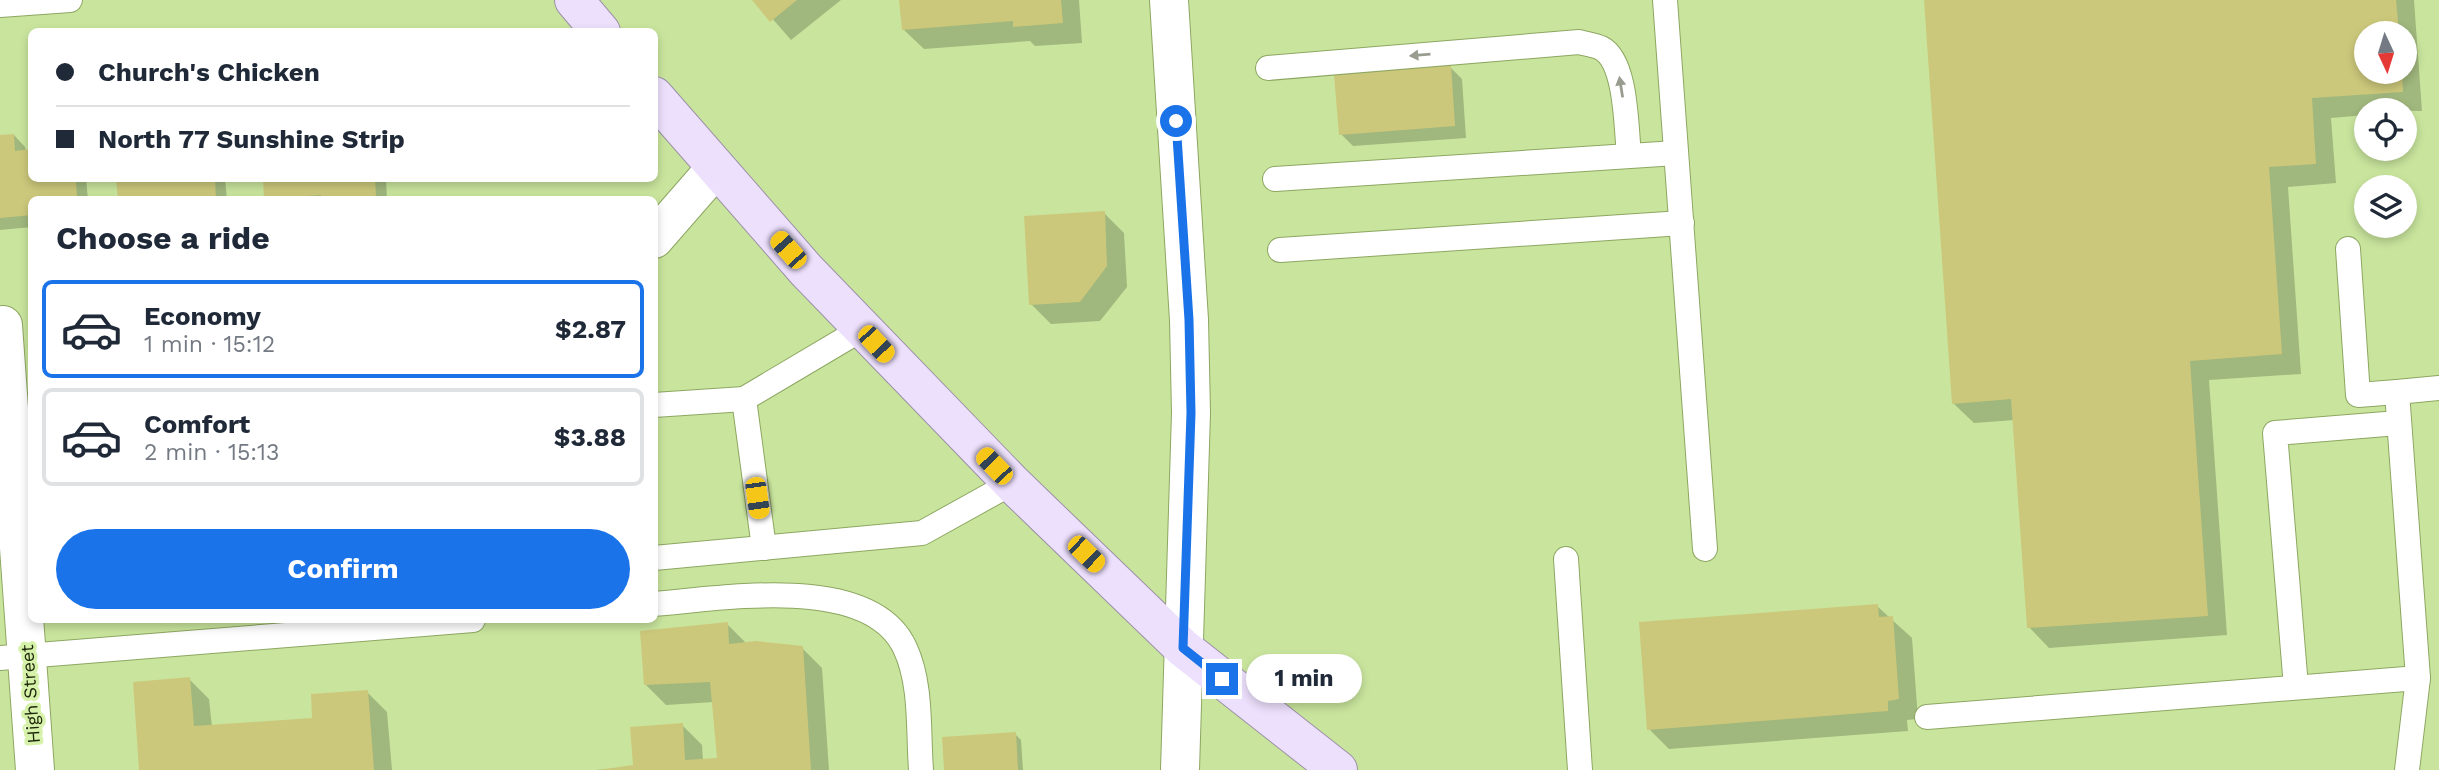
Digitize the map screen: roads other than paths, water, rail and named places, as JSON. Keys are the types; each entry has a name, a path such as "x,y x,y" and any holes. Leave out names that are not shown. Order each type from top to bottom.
{"main road":[{"path":"574,0 598,28"},
{"path":"658,101 715,169 862,328 1012,484 1183,648 1338,770"}],"street":[{"path":"1169,0 1189,320 1190,460 1180,770"},
{"path":"658,234 715,169"},
{"name":"High Street","path":"11,324 14,657 35,770"}],"lane":[{"path":"0,5 71,0"},
{"path":"1665,0 1705,549"},
{"path":"1268,68 1579,42 1604,49 1616,65 1621,80 1629,155"},
{"path":"1275,179 1676,153"},
{"path":"1280,250 1682,223"},
{"path":"2348,249 2358,395 2439,388"},
{"path":"658,405 744,399 862,328"},
{"path":"2397,392 2418,678 2407,770"},
{"path":"744,399 764,548"},
{"path":"2296,687 2275,433 2398,423"},
{"path":"658,558 922,533 1012,484"},
{"path":"1566,559 1580,770"},
{"path":"658,604 792,593 848,604 885,622 905,647 915,688 921,770"},
{"path":"14,657 436,623"},
{"path":"1927,717 2418,678"}]}
